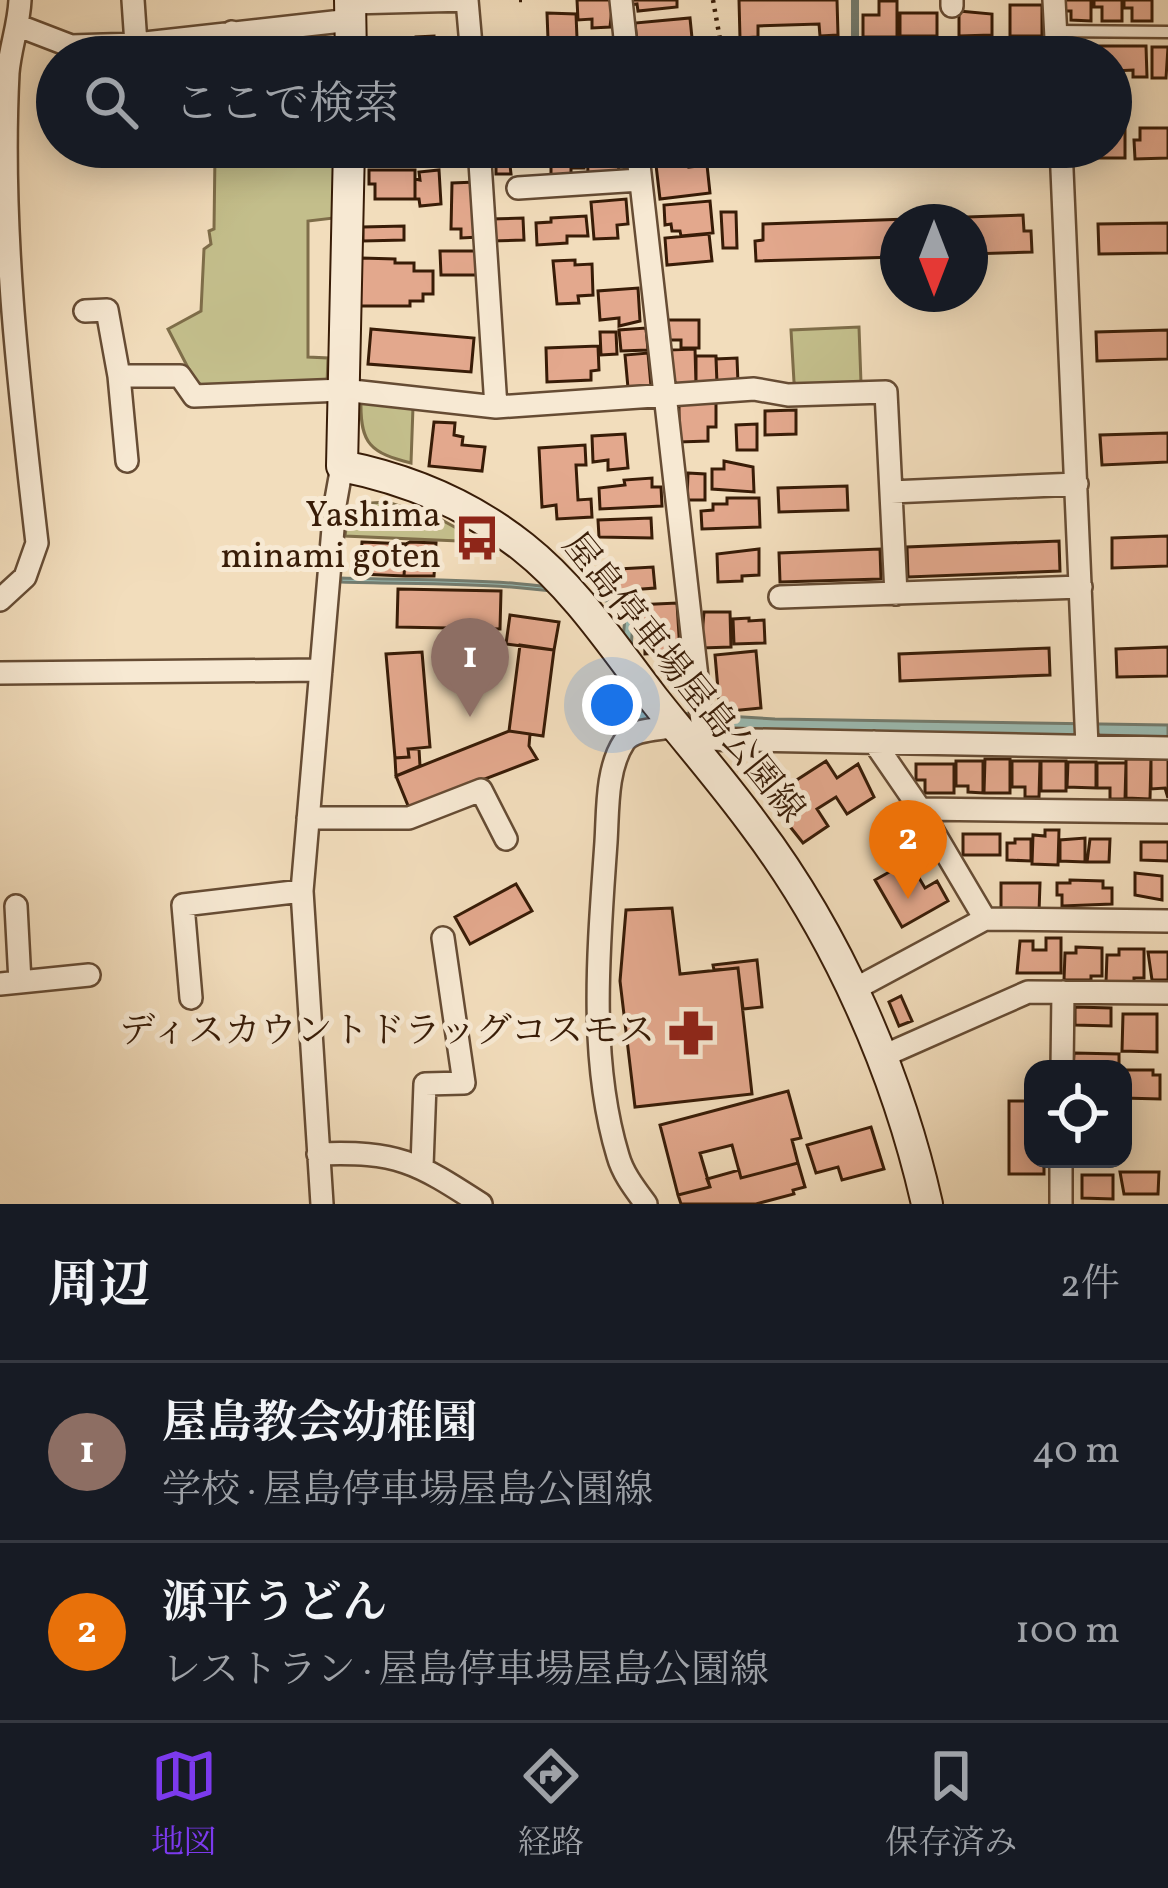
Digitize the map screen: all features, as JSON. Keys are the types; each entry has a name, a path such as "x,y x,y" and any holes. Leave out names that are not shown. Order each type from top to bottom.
{"main road":[{"path":"342,466 348,168"},
{"name":"屋島停車場屋島公園線","path":"342,466 379,473 458,504 524,547 575,597 690,737 785,871 853,990 881,1057 927,1204"}],"street":[{"path":"0,600 25,577 37,543 5,256 8,68 20,0"},
{"path":"133,0 135,36"},
{"path":"200,36 350,8 467,0 470,36"},
{"path":"621,0 625,36"},
{"path":"1054,0 1056,36"},
{"path":"19,26 45,36"},
{"path":"232,32 232,36"},
{"path":"480,168 496,407"},
{"path":"639,168 665,394 690,737"},
{"path":"1062,168 1086,735"},
{"path":"518,188 640,180"},
{"path":"85,311 107,310 127,461"},
{"path":"119,376 180,376 194,396 343,390 496,407 754,389 788,394 886,392 896,594"},
{"path":"322,1204 302,891 342,466"},
{"path":"891,492 1077,484"},
{"path":"780,597 1082,587"},
{"path":"0,673 320,670"},
{"path":"646,1204 619,1161 604,1088 602,902 613,772 625,739 635,733 874,742 1086,735 1168,748"},
{"path":"874,742 985,919"},
{"path":"308,818 409,818 482,790 506,839"},
{"path":"920,809 1168,812"},
{"path":"191,998 183,905 302,891"},
{"path":"16,906 10,983 89,974"},
{"path":"853,990 985,919 1168,921"},
{"path":"422,1166 424,1084 464,1083 443,938"},
{"path":"881,1057 1028,992 1168,993"},
{"path":"1062,1060 1063,992"},
{"path":"318,1154 372,1154 422,1166 481,1204"},
{"path":"1061,1168 1061,1204"}],"lane":[{"path":"1056,31 1168,32"}],"path":[{"path":"712,0 718,36"}],"shaded area":[{"path":"215,168 334,168 334,218 308,221 308,357 328,358 327,384 199,389 168,329 201,311 204,249 211,244 209,231 214,229"},
{"path":"859,327 861,383 794,382 791,330"},
{"path":"361,402 413,407 411,463 371,445 363,428"},
{"path":"387,502 438,518 482,542 345,536 348,514 371,503"}],"water":[{"path":"341,578 524,584 631,603 626,710 775,719 1168,725 1168,739 738,731 623,723 615,727 626,606 520,588 341,582"}],"building":[{"path":"577,0 613,0 610,27 592,28 592,19 578,20"},
{"path":"629,0 677,0 677,7 638,11 637,4 630,5"},
{"path":"739,0 837,0 838,35 820,36 819,24 758,26 758,36 740,36"},
{"path":"1062,0 1091,0 1091,21 1071,20 1071,11 1066,11"},
{"path":"1094,0 1122,0 1122,21 1102,21 1102,7 1094,7"},
{"path":"1124,0 1152,0 1152,21 1132,21 1132,8 1124,8"},
{"path":"879,1 897,1 897,36 863,36 863,15 879,15"},
{"path":"1010,5 1042,5 1042,36 1010,36"},
{"path":"959,11 992,14 992,35 959,36"},
{"path":"547,13 576,14 577,36 548,36"},
{"path":"900,13 937,13 937,36 900,36"},
{"path":"690,18 692,36 636,36 635,23"},
{"path":"1132,46 1146,46 1147,77 1133,77"},
{"path":"1152,47 1168,47 1166,78 1152,78"},
{"path":"1140,128 1168,128 1168,158 1135,159 1134,140 1140,140"},
{"path":"551,168 571,168 571,177 551,177"},
{"path":"588,168 619,168 618,173 588,174"},
{"path":"656,168 707,168 710,193 660,199"},
{"path":"369,170 415,170 415,199 375,199"},
{"path":"439,170 441,204 420,206 415,199 415,179 420,180 419,172"},
{"path":"476,182 479,237 461,238 461,229 451,229 452,183"},
{"path":"626,199 628,224 617,225 618,238 594,239 591,202"},
{"path":"710,201 713,233 681,236 680,231 672,231 671,224 665,225 664,205"},
{"path":"721,212 736,212 737,248 723,248"},
{"path":"1023,215 1024,231 1031,231 1032,252 988,253 988,216"},
{"path":"586,216 588,236 567,236 567,243 537,245 536,223"},
{"path":"523,218 524,240 492,241 491,219"},
{"path":"880,220 880,258 756,261 755,241 763,240 763,224"},
{"path":"1168,223 1168,253 1099,254 1098,224"},
{"path":"404,226 404,240 363,241 363,227"},
{"path":"709,234 712,261 667,265 665,238"},
{"path":"440,251 478,251 479,275 441,275"},
{"path":"361,258 395,259 395,263 414,263 414,271 433,271 433,294 423,294 423,301 410,301 410,306 360,306"},
{"path":"575,260 575,265 592,264 593,295 578,296 579,303 557,304 553,261"},
{"path":"638,288 640,321 619,326 619,318 600,320 598,291"},
{"path":"667,320 699,320 699,348 681,348 681,340 667,340"},
{"path":"646,328 648,350 621,351 619,330"},
{"path":"371,329 474,338 471,372 368,364"},
{"path":"1168,330 1168,359 1097,361 1096,332"},
{"path":"600,332 616,332 617,354 601,355"},
{"path":"598,346 599,370 591,371 591,380 547,382 546,348"},
{"path":"695,349 696,385 671,386 668,350"},
{"path":"648,353 651,386 628,388 625,355"},
{"path":"696,356 716,356 717,385 696,385"},
{"path":"737,358 738,383 717,383 716,359"},
{"path":"679,403 716,403 716,427 708,427 708,441 679,442"},
{"path":"796,410 796,434 765,435 765,411"},
{"path":"434,422 455,423 454,435 463,437 462,445 485,447 482,471 429,466"},
{"path":"757,424 757,450 737,450 736,425"},
{"path":"1168,433 1168,462 1102,465 1100,435"},
{"path":"625,434 628,468 608,470 608,460 593,462 592,436"},
{"path":"585,445 586,465 576,465 578,500 591,499 592,517 557,519 556,505 542,507 539,448"},
{"path":"724,461 753,467 754,492 712,489 712,469 724,469"},
{"path":"688,473 705,474 705,500 687,500"},
{"path":"652,478 652,487 661,487 662,506 600,509 599,488"},
{"path":"847,486 848,510 779,512 778,488"},
{"path":"727,498 759,498 760,527 702,529 701,511 713,510 713,504 727,504"},
{"path":"651,518 652,538 599,537 598,520"},
{"path":"1168,536 1168,566 1112,568 1112,538"},
{"path":"1059,541 1060,571 908,577 907,547"},
{"path":"362,542 406,544 404,576 360,574"},
{"path":"410,542 436,543 434,576 404,576"},
{"path":"759,549 759,575 718,582 717,554"},
{"path":"880,549 881,579 780,582 779,553"},
{"path":"653,567 655,588 603,592 601,570"},
{"path":"398,589 501,591 500,629 397,627"},
{"path":"677,603 680,652 645,654 644,622 636,623 635,605"},
{"path":"704,612 730,612 731,647 701,648"},
{"path":"510,615 559,622 554,650 506,644"},
{"path":"733,619 764,620 765,643 734,644"},
{"path":"520,645 554,650 543,736 509,731"},
{"path":"1168,647 1168,676 1117,677 1116,649"},
{"path":"1049,648 1050,675 900,681 899,654"},
{"path":"756,651 761,708 720,712 715,655"},
{"path":"422,652 430,747 408,749 409,757 395,758 386,654"},
{"path":"509,731 530,734 529,746 537,759 409,808 396,776"},
{"path":"408,749 419,749 420,766 396,776 395,758 409,757"},
{"path":"985,759 1010,759 1010,793 984,793"},
{"path":"1126,759 1151,759 1150,799 1126,798"},
{"path":"1151,759 1168,759 1168,798 1165,788 1151,789"},
{"path":"826,761 837,778 858,764 874,797 847,814 836,797 817,809 828,826 803,843 780,814 800,801 789,785"},
{"path":"956,761 983,761 983,793 956,786"},
{"path":"1012,761 1040,761 1039,797 1025,797 1025,787 1012,787"},
{"path":"1041,761 1066,761 1066,791 1041,791"},
{"path":"1068,762 1096,762 1096,788 1067,787"},
{"path":"1097,763 1126,763 1125,799 1110,799 1110,788 1097,788"},
{"path":"916,764 954,764 954,793 925,793 925,780 916,780"},
{"path":"1045,830 1059,830 1058,865 1032,864 1033,835 1045,836"},
{"path":"963,834 1000,834 1000,855 963,855"},
{"path":"1085,838 1085,862 1060,861 1060,840"},
{"path":"1031,839 1031,861 1007,860 1007,843"},
{"path":"1090,839 1110,839 1109,862 1087,862"},
{"path":"1141,842 1168,842 1168,861 1141,860"},
{"path":"909,861 925,888 937,881 948,901 902,927 875,880"},
{"path":"1135,873 1162,876 1162,900 1135,895"},
{"path":"1103,881 1103,888 1112,888 1112,904 1062,906 1057,883"},
{"path":"1001,883 1040,883 1039,912 1001,911"},
{"path":"516,884 532,911 470,944 455,917"},
{"path":"672,908 680,974 738,968 752,1094 635,1107 620,981 626,910"},
{"path":"1046,938 1061,938 1061,973 1017,973 1020,941 1033,941 1033,950 1046,950"},
{"path":"1076,947 1102,948 1102,976 1064,980 1065,953 1076,953"},
{"path":"1119,949 1144,949 1144,978 1106,982 1107,955 1119,955"},
{"path":"1148,952 1168,952 1168,980 1152,980"},
{"path":"757,960 762,1007 743,1009 738,968 714,970 713,965"},
{"path":"901,996 912,1021 899,1026 889,1002"},
{"path":"1075,1007 1111,1008 1111,1026 1075,1025"},
{"path":"1123,1014 1157,1014 1157,1052 1122,1051"},
{"path":"1074,1053 1119,1054 1119,1060 1074,1060"},
{"path":"1132,1070 1153,1070 1153,1075 1160,1075 1160,1099 1132,1098"},
{"path":"788,1091 801,1138 792,1140 798,1163 741,1178 732,1145 700,1153 710,1187 678,1195 660,1125"},
{"path":"1009,1101 1024,1101 1024,1168 1044,1168 1044,1174 1009,1174"},
{"path":"871,1127 884,1169 842,1180 838,1167 816,1173 807,1145"},
{"path":"798,1163 805,1187 793,1190 794,1194 756,1204 681,1204 678,1195 710,1187 707,1179 739,1170 741,1178"},
{"path":"1120,1172 1159,1172 1158,1194 1124,1194"},
{"path":"1082,1175 1113,1175 1113,1199 1082,1198"}],"waterway":[{"path":"855,0 855,36"}],"place":[{"name":"Yashima minami goten","path":"477,538"},
{"name":"屋島教会幼稚園","path":"470,717"},
{"name":"源平うどん","path":"908,899"},
{"name":"ディスカウントドラッグコスモス","path":"691,1033"}]}
